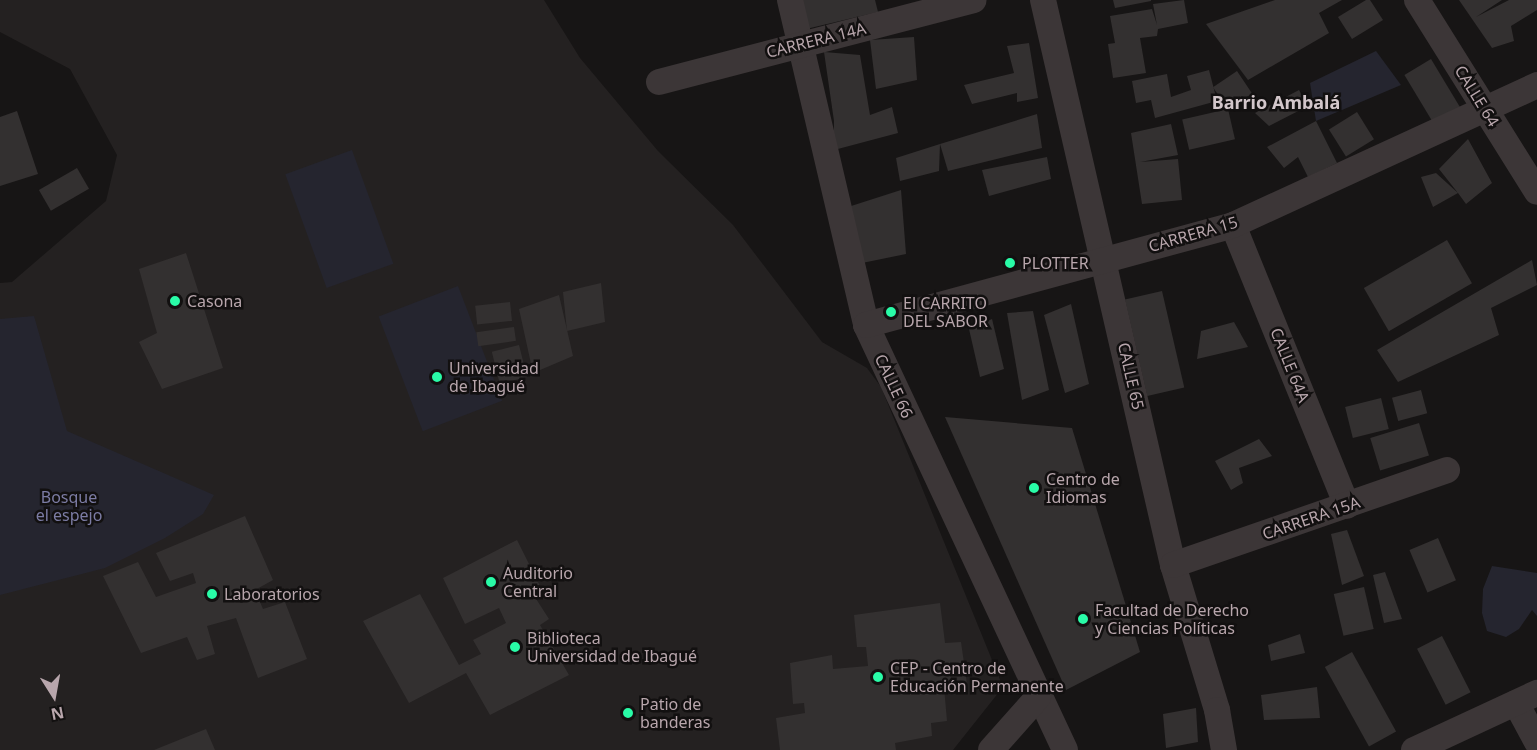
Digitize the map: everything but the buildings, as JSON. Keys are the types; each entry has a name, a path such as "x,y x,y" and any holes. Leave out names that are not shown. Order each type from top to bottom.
{"street":[{"name":"CALLE 66","path":"790,0 866,325 1038,697 1065,750"},
{"name":"CARRERA 14A","path":"659,82 801,43 974,0"},
{"name":"CALLE 65","path":"1043,0 1105,258 1173,565 1217,710 1224,750"},
{"name":"CALLE 64","path":"1417,0 1537,192"},
{"name":"CARRERA 15","path":"866,325 1105,258 1233,225 1486,111 1537,85"},
{"name":"CALLE 64A","path":"1233,225 1347,506"},
{"name":"CARRERA 15A","path":"1173,565 1447,470"},
{"path":"991,750 1038,697"},
{"path":"1414,750 1526,698 1537,742"}],"shaded area":[{"name":"Universidad de Ibagué","path":"0,0 544,0 580,58 658,151 733,225 822,342 867,368 881,387 1003,687 953,750 0,750 0,283 12,282 106,201 117,155 70,69 0,32"}],"green space":[{"path":"1376,51 1401,85 1316,121 1310,83"},
{"path":"352,150 393,264 327,288 285,174"},
{"path":"458,286 502,401 423,431 379,316"},
{"name":"Bosque el espejo","path":"34,316 67,431 214,495 203,514 165,538 105,568 0,595 0,319"},
{"path":"1492,566 1537,573 1537,616 1532,610 1519,629 1506,637 1487,631 1482,613 1483,589"}],"place":[{"name":"PLOTTER","path":"1010,263"},
{"name":"Casona","path":"175,301"},
{"name":"El CARRITO DEL SABOR","path":"891,312"},
{"name":"Universidad de Ibagué","path":"437,377"},
{"name":"Centro de Idiomas","path":"1034,488"},
{"name":"Auditorio Central","path":"491,582"},
{"name":"Laboratorios","path":"212,594"},
{"name":"Facultad de Derecho y Ciencias Políticas","path":"1083,619"},
{"name":"Biblioteca Universidad de Ibagué","path":"515,647"},
{"name":"CEP - Centro de Educación Permanente","path":"878,677"},
{"name":"Patio de banderas","path":"628,713"}],"district":[{"name":"Barrio Ambalá","path":"1276,102"}]}
